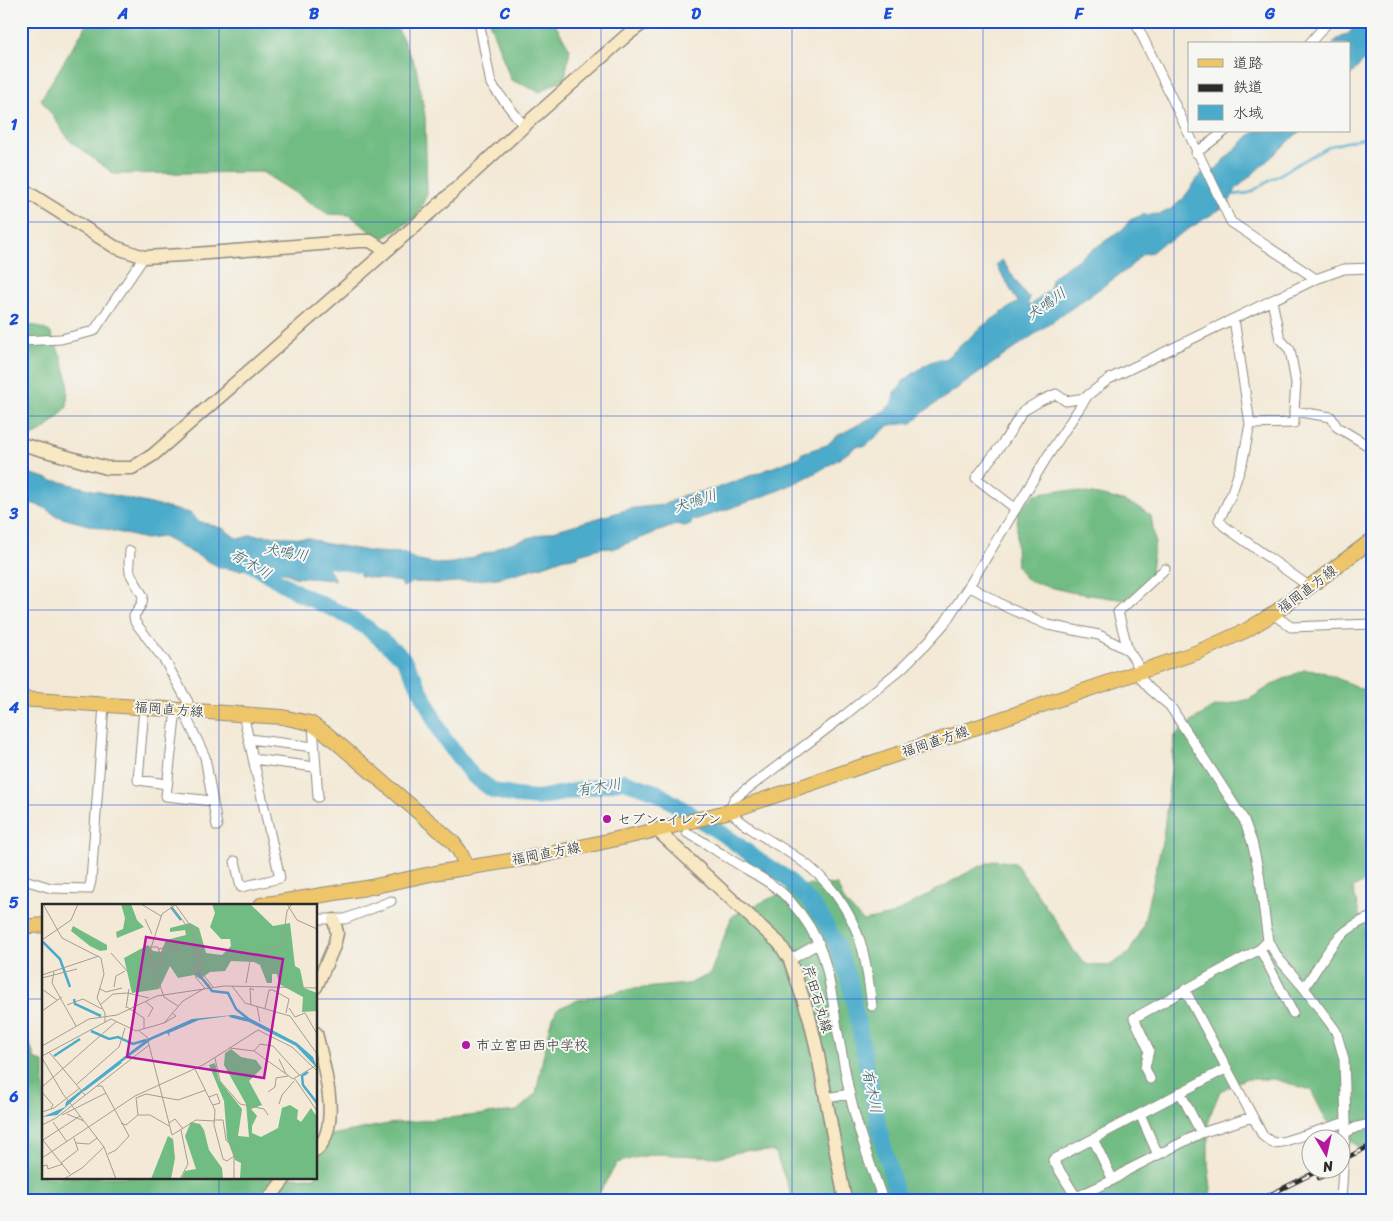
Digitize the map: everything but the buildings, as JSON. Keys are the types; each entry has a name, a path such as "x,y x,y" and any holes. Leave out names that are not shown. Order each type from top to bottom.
{"main road":[{"name":"福岡直方線","path":"267,904 540,856 657,830 682,829 725,812 1222,643 1273,614 1372,540"},
{"name":"福岡直方線","path":"21,699 282,717 313,725 327,734 452,841 460,852 467,868"},
{"path":"21,927 42,925"}],"street":[{"path":"479,21 491,84 524,126"},
{"path":"21,444 107,468 132,468 153,455 386,251 524,126 646,21"},
{"path":"1135,21 1196,153 1231,222 1316,279"},
{"path":"1311,42 1329,21"},
{"path":"1196,153 1224,132"},
{"path":"21,188 115,247 144,257 358,241 370,241 386,251"},
{"path":"21,341 61,339 94,332 144,257"},
{"path":"872,1006 861,943 853,922 832,890 816,872 799,859 725,812 734,799 775,769 900,669 944,624 1088,395 1109,379 1316,279 1344,269 1372,268"},
{"path":"1250,424 1294,423 1296,383 1292,358 1290,350 1280,340 1272,301"},
{"path":"1234,319 1250,424 1243,460 1220,520 1224,526 1310,588"},
{"path":"1016,509 976,478 1005,440 1023,412 1040,401 1056,394 1066,401 1086,398"},
{"path":"1294,411 1331,417 1337,427 1372,448"},
{"path":"130,551 130,573 144,596 134,616 135,622 164,661 188,702 182,710 166,796 212,801"},
{"path":"1165,569 1118,612 1128,650 1136,662 1142,680 1170,706 1244,820 1252,842 1259,873 1268,941 1336,1031 1344,1059 1346,1128"},
{"path":"969,586 1008,608 1048,625 1099,636 1128,650"},
{"path":"1273,614 1291,627 1372,624"},
{"path":"21,879 51,888 89,888 104,705"},
{"path":"144,708 138,780 167,784"},
{"path":"182,710 205,757 217,826"},
{"path":"235,862 241,887 280,878 243,714"},
{"path":"313,725 318,797"},
{"path":"249,739 314,747"},
{"path":"253,759 315,767"},
{"path":"682,829 774,885 792,902 818,943 825,958 830,979 850,1094 858,1128 883,1200"},
{"name":"芹田石丸線","path":"657,830 779,943 790,960 811,1025 845,1200"},
{"path":"318,919 345,920 391,901"},
{"path":"1304,988 1339,936 1353,925 1372,917"},
{"path":"318,982 334,946 337,933 334,920"},
{"path":"1150,1078 1145,1068 1150,1050 1134,1018 1260,949 1268,941"},
{"path":"790,960 818,943"},
{"path":"1260,949 1293,1013"},
{"path":"1185,990 1263,1136 1273,1143 1282,1142 1346,1122"},
{"path":"318,1042 330,1097 329,1126 318,1148"},
{"path":"1226,1068 1053,1160 1076,1197 1113,1180 1128,1170 1201,1133 1252,1117"},
{"path":"1180,1092 1201,1133"},
{"path":"826,1098 850,1094"},
{"path":"1140,1114 1158,1156"},
{"path":"1350,1131 1372,1124"},
{"path":"1092,1139 1113,1180"},
{"path":"268,1200 285,1178"},
{"path":"1341,1200 1343,1178"}],"green space":[{"path":"89,21 394,21 416,67 425,116 427,194 416,218 380,240 350,215 328,214 262,172 114,174 70,141 41,99"},
{"path":"489,21 553,21 570,49 565,78 540,92 511,80"},
{"path":"21,325 37,326 50,332 61,356 68,381 67,407 42,431 21,438"},
{"path":"1059,490 1095,494 1120,500 1151,516 1155,541 1149,585 1125,600 1070,592 1034,583 1026,579 1017,567 1018,510 1035,494"},
{"path":"1304,670 1320,671 1362,689 1372,688 1372,878 1353,888 1359,914 1372,932 1372,1147 1363,1149 1357,1146 1350,1139 1350,1128 1337,1128 1326,1120 1311,1090 1274,1079 1244,1079 1220,1091 1208,1120 1208,1164 1211,1188 1209,1200 793,1200 775,1152 746,1150 718,1157 656,1154 617,1163 595,1200 21,1200 21,1015 35,1060 42,1062 42,1178 318,1178 318,1138 388,1124 517,1111 536,1094 549,1027 557,1009 578,1000 633,989 688,984 710,974 732,916 795,887 818,884 837,885 845,902 863,921 892,915 972,870 995,860 1015,863 1056,921 1074,951 1088,965 1109,966 1129,953 1143,926 1163,838 1175,736 1182,728 1212,708 1250,699 1275,683"}],"water":[{"path":"1360,21 1372,21 1372,45 1367,47 1365,59 1350,76 1350,42 1334,42 1348,34"},
{"path":"1254,132 1299,132 1236,189 1228,204 1168,242 1164,242 1152,252 1142,254 1129,268 925,411 912,423 889,425 866,446 857,446 819,471 778,491 691,521 691,525 683,526 678,524 612,549 604,547 579,554 578,557 565,558 498,578 445,583 413,582 403,587 401,582 361,576 359,574 394,572 390,562 381,557 374,560 350,560 296,553 298,562 322,565 326,567 335,580 294,577 284,572 271,571 262,566 240,570 221,568 163,537 145,539 69,520 57,516 43,507 21,500 21,469 52,481 190,513 198,521 224,529 236,538 243,538 249,535 310,538 323,543 373,552 403,553 419,561 435,564 454,563 494,551 501,546 633,508 664,505 684,495 715,489 800,457 802,453 827,445 835,437 884,411 893,402 894,392 902,385 902,382 928,364 939,359 945,359 984,325 1018,302 996,265 1002,260 1026,296 1030,297 1028,303 1030,306 1050,289 1051,279 1055,275 1123,229 1130,220 1142,215 1161,214 1171,209 1183,199 1201,174 1215,170"}],"waterway":[{"path":"1231,195 1249,193 1330,146 1362,138 1372,143"},
{"name":"犬鳴川","path":"275,551 366,566 414,568"},
{"name":"有木川","path":"236,555 300,594 366,627 402,657 413,675 443,737 472,775 494,791 538,798 624,781 656,792 785,877 810,902 824,921 836,943 850,983 879,1128 898,1200"}],"railway":[{"path":"1350,1156 1372,1145"},
{"path":"1259,1200 1304,1178"}],"place":[{"name":"セブン-イレブン","path":"607,819"},
{"name":"市立宮田西中学校","path":"466,1045"}]}
